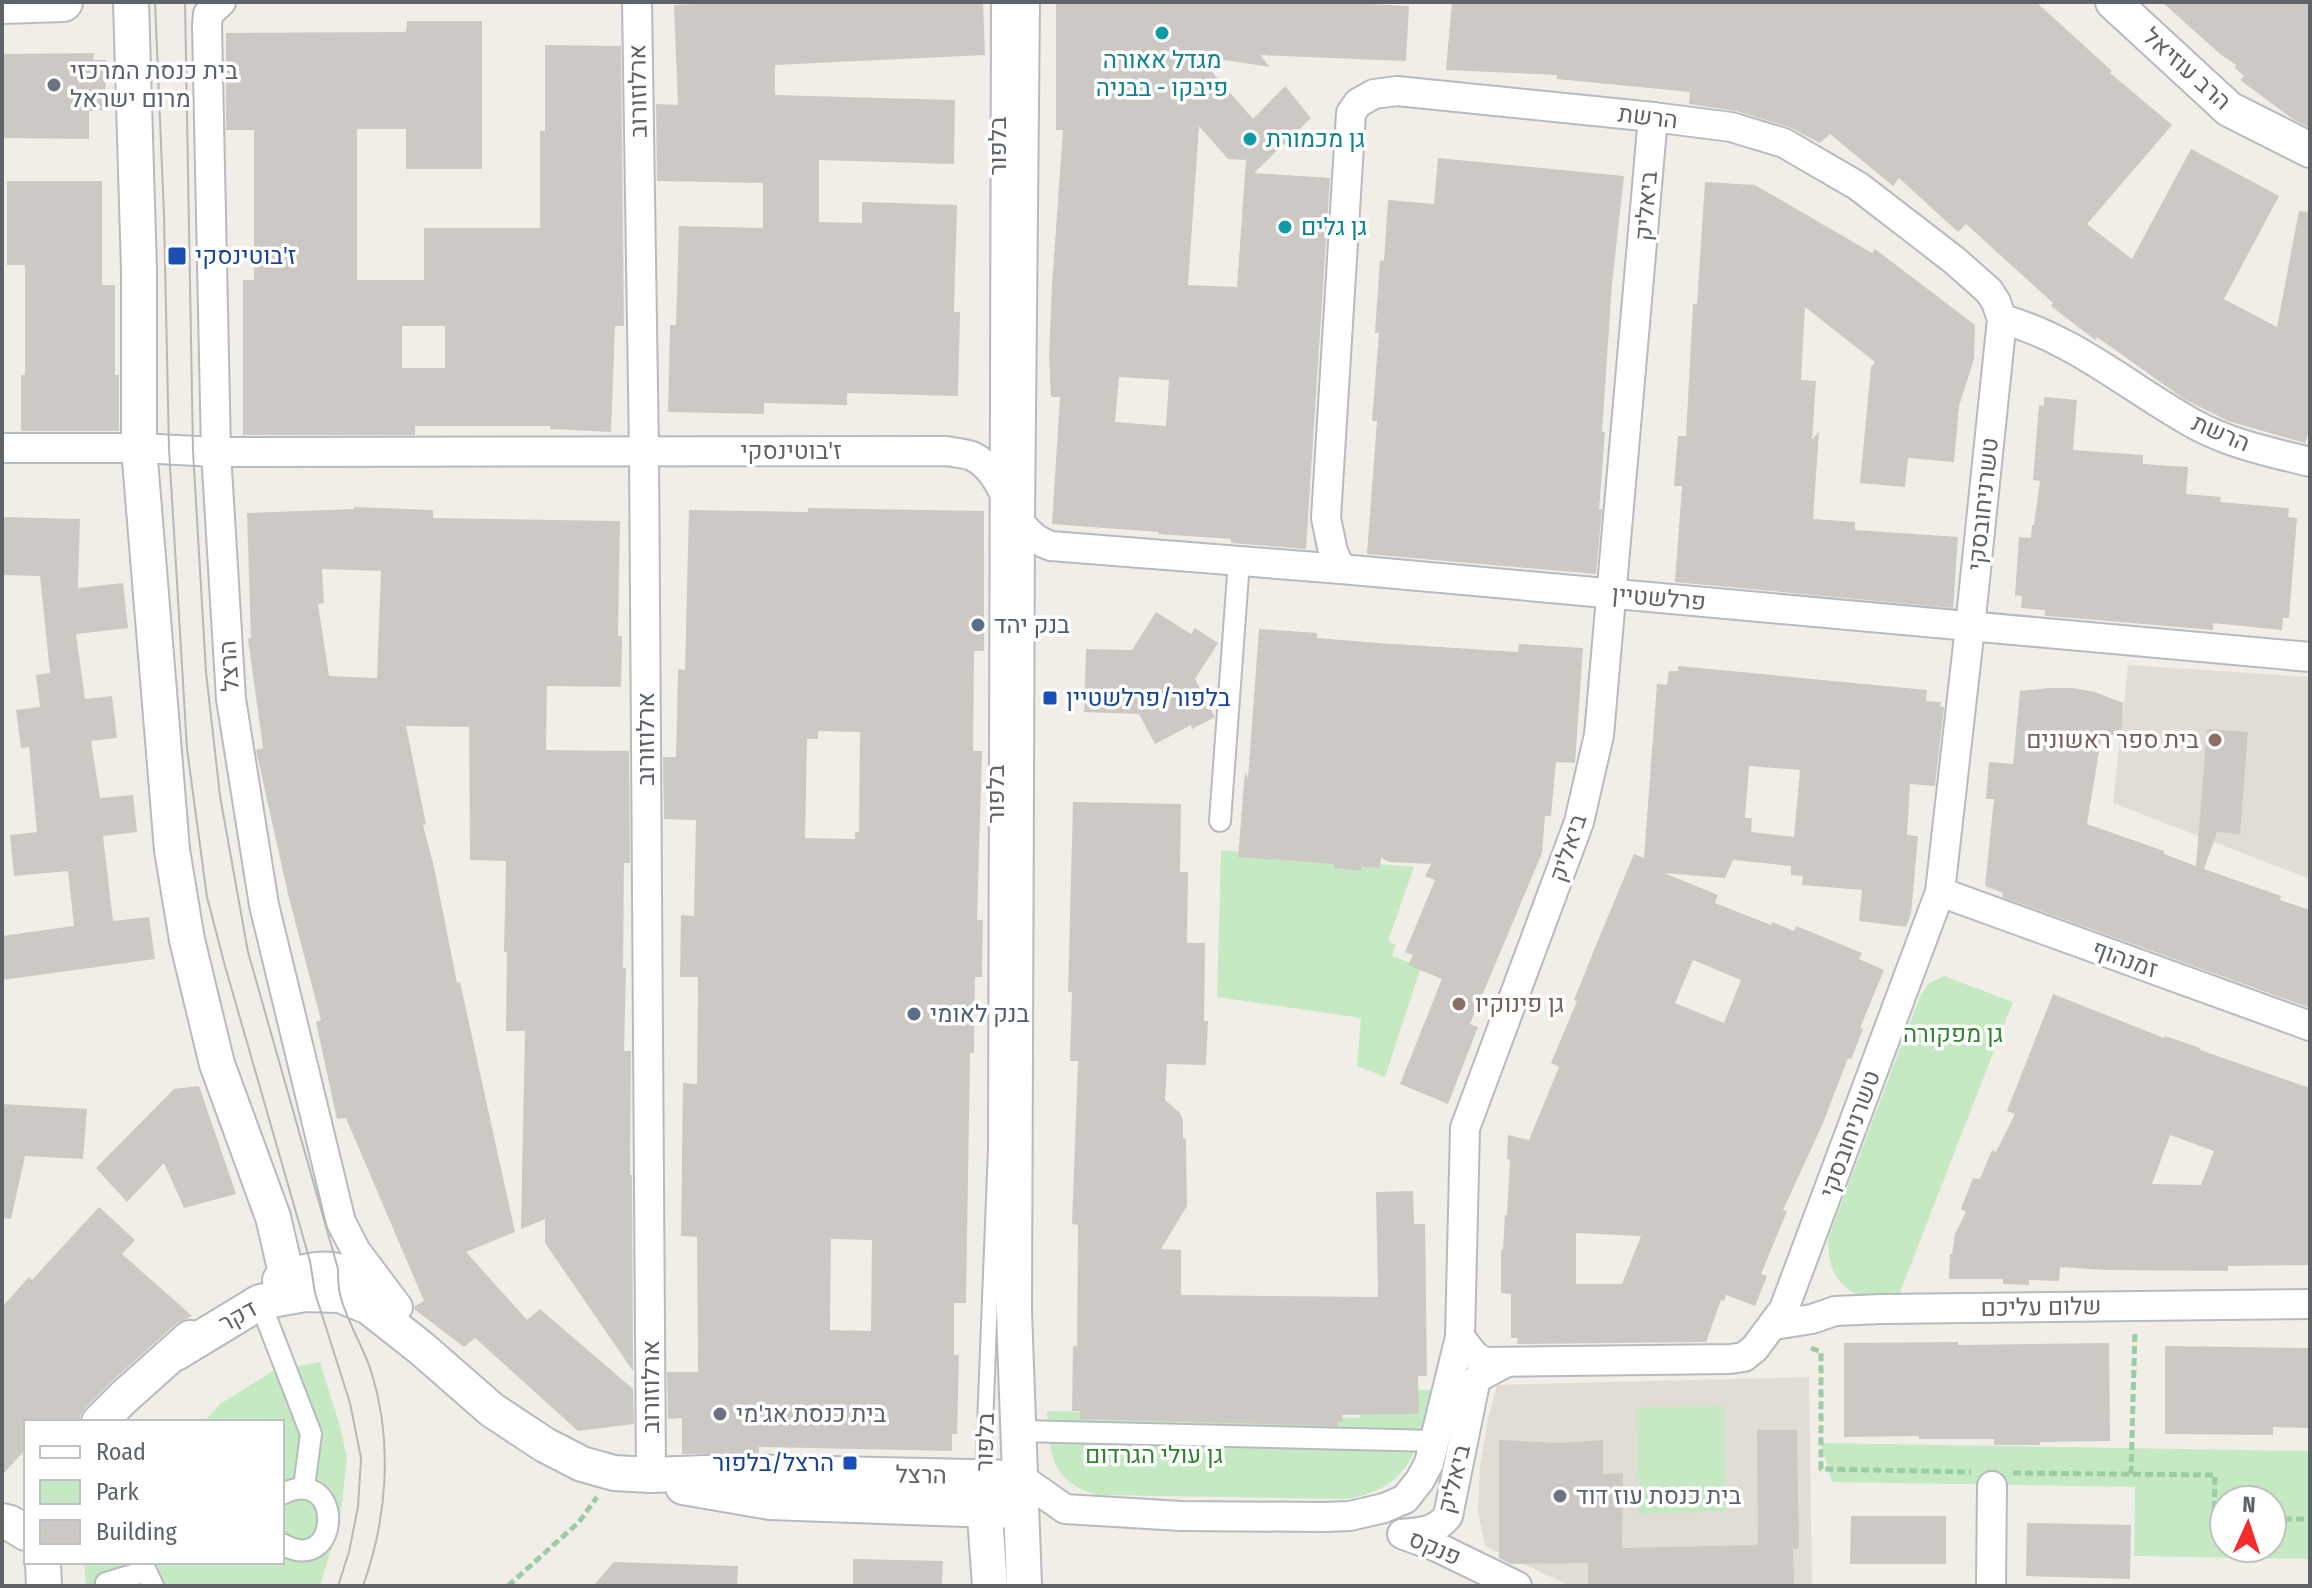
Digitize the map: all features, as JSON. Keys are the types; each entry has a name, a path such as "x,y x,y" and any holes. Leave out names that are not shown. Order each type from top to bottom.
{"main road":[{"path":"2,4 63,2"}],"street":[{"path":"131,2 139,271 139,448 172,850 187,940 217,1064 296,1286"},
{"name":"הרצל","path":"221,2 208,14 207,25 216,452 231,699 264,905 341,1222 356,1251 398,1307 492,1410"},
{"name":"ארלוזורוב","path":"637,2 644,452 651,1475"},
{"name":"בלפור","path":"1022,2 1014,1311 1024,1586"},
{"name":"הרב עוזיאל","path":"2113,2 2229,109 2310,150"},
{"name":"הרשת","path":"1341,569 1333,552 1326,518 1351,113 1358,103 1374,94 1397,91 1731,127 1784,143 1858,186 1954,260 1989,291 2002,319 2050,335 2194,424 2248,447 2310,462"},
{"name":"ביאליק","path":"1350,1516 1405,1499 1425,1473 1460,1337 1465,1128 1579,822 1599,735 1653,117"},
{"name":"טשרניחובסקי","path":"1460,1337 1484,1362 1744,1357 1773,1327 1784,1309 1940,892 2002,319"},
{"name":"ז'בוטינסקי","path":"2,448 139,448 216,452 947,451 970,455 986,465 1017,519"},
{"name":"פרלשטיין","path":"1017,519 1033,537 1051,546 1341,569 2310,657"},
{"path":"1220,821 1239,561"},
{"name":"זמנהוף","path":"1940,892 2310,1026"},
{"path":"211,1318 243,1292 259,1274 267,1258 273,1217"},
{"name":"הרצל","path":"296,1286 312,1270 338,1269 365,1283 398,1307"},
{"name":"הרצל","path":"296,1286 340,1295 369,1307 492,1410 545,1445 582,1464 614,1473 734,1472 1021,1494 1065,1527 1101,1527 1181,1516 1350,1516"},
{"name":"דקר","path":"176,1353 260,1302 296,1286"},
{"name":"דקר","path":"101,1420 211,1318 256,1290 296,1286"},
{"path":"260,1302 311,1434 304,1487"},
{"name":"שלום עליכם","path":"1773,1327 1835,1311 2310,1304"},
{"name":"ביאליק","path":"1402,1534 1430,1531 1448,1516 1475,1383 1479,1377 1507,1362"},
{"path":"1019,1431 1435,1441"},
{"name":"הרצל","path":"651,1475 679,1486 770,1502 925,1506 983,1492"},
{"path":"1991,1586 1992,1477"},
{"path":"284,1493 304,1487 317,1493 329,1512 326,1535 318,1545 309,1550 297,1550 284,1545"},
{"name":"בלפור","path":"983,1492 989,1573"},
{"path":"925,1506 955,1521 968,1533 989,1573"},
{"name":"פנקס","path":"1350,1516 1437,1547 1517,1586"},
{"path":"43,1564 44,1586"},
{"path":"107,1586 106,1583 149,1573"}],"lane":[{"name":"בלפור","path":"983,1492 996,1148 999,2"}],"path":[{"path":"2131,1474 2135,1306"},
{"path":"1773,1327 1821,1352 1821,1469 1992,1477 2215,1475 2215,1484"},
{"path":"508,1586 579,1522 614,1473"},
{"path":"2288,1519 2310,1519"}],"shaded area":[{"name":"בית ספר ראשונים","path":"2128,665 2310,677 2310,879 2113,803"},
{"path":"1809,1377 1812,1586 1570,1586 1485,1546 1478,1511 1480,1466 1497,1385"}],"green space":[{"path":"1221,850 1414,867 1388,941 1396,945 1392,956 1421,967 1385,1077 1357,1066 1361,1018 1217,997"},
{"name":"גן מפקורה","path":"1944,976 2013,1002 1897,1300 1868,1298 1847,1288 1835,1274 1829,1256 1829,1236 1920,996 1929,983"},
{"path":"320,1362 340,1426 347,1459 340,1519 320,1586 86,1586 84,1564 284,1564 284,1420 206,1420 220,1404 273,1371"},
{"name":"גן עולי הגרדום","path":"1361,1389 1431,1390 1416,1447 1399,1475 1369,1493 1347,1499 1098,1495 1070,1482 1062,1474 1049,1440 1047,1411 1360,1418"},
{"path":"1724,1406 1726,1511 1639,1514 1637,1408"},
{"path":"1821,1443 2310,1451 2310,1559 2288,1559 2288,1484 2208,1484 2208,1557 2134,1556 2135,1487 1832,1482"}],"building":[{"path":"983,2 985,55 775,65 775,95 955,100 954,164 819,160 819,222 862,223 862,202 957,205 954,312 960,312 958,396 847,393 847,405 764,403 764,414 668,412 670,325 676,325 679,226 763,228 763,183 657,181 656,104 678,105 674,5"},
{"path":"1056,2 1327,2 1409,6 1406,61 1260,55 1270,67 1198,56 1253,119 1285,86 1311,118 1254,173 1330,178 1306,549 1231,543 1231,539 1052,524 1060,397 1051,397 1049,357 1063,130 1056,130","holes":["1199,126 1228,159 1246,160 1237,287 1188,285","1119,377 1169,380 1166,426 1115,422"]},
{"path":"1452,2 2036,2 2112,71 2110,73 2172,125 2087,224 2132,259 2191,149 2279,196 2224,299 2277,327 2299,211 2310,212 2310,428 2305,443 2228,421 2184,399 2097,337 2095,340 2051,306 2053,303 1966,224 1958,232 1899,178 1893,186 1830,134 1820,143 1789,127 1736,111 1689,104 1690,92 1557,79 1557,75 1446,70"},
{"path":"2162,2 2310,2 2310,128 2294,120 2240,80 2244,76 2235,68 2236,65"},
{"path":"407,21 482,21 482,169 406,169 406,129 357,129 357,280 424,280 424,228 540,228 540,131 545,131 545,45 621,46 624,326 615,326 611,432 550,429 550,426 415,426 415,435 243,435 243,280 254,280 254,130 226,130 226,33 406,32","holes":["402,326 445,326 445,368 402,368"]},
{"name":"בית כנסת המרכזי מרום ישראל","path":"94,53 93,60 106,60 105,110 89,111 89,139 2,138 2,54"},
{"path":"1438,158 1624,176 1612,284 1602,432 1605,432 1599,509 1602,509 1596,574 1367,554 1377,421 1372,421 1379,333 1375,333 1388,200 1434,204"},
{"path":"7,181 102,181 102,285 115,285 115,375 119,375 119,431 21,431 21,375 25,375 25,265 7,265"},
{"path":"1705,182 1755,185 1872,253 1875,249 1975,325 1974,359 1959,406 1954,462 1908,458 1905,487 1860,483 1871,367 1875,362 1805,307 1801,380 1816,381 1812,440 1819,431 1813,519 1855,522 1855,530 1958,537 1953,608 1675,582 1682,486 1674,486 1678,436 1686,436 1693,304 1697,304"},
{"path":"2044,397 2077,400 2073,450 2143,455 2143,464 2188,467 2186,494 2221,497 2220,502 2289,508 2288,517 2297,518 2289,618 2283,618 2282,630 2213,623 2213,630 2045,616 2045,610 2021,608 2022,596 2015,595 2019,537 2031,538 2034,525 2040,481 2033,480 2039,405 2044,406"},
{"path":"808,508 984,511 984,651 974,651 973,751 982,751 977,920 983,920 982,977 975,977 974,1053 970,1053 966,1303 954,1303 954,1355 959,1355 957,1434 952,1434 952,1451 759,1447 759,1453 682,1454 682,1418 668,1419 667,1372 698,1372 697,1237 681,1236 683,1083 697,1084 698,977 680,977 681,915 694,916 696,820 664,819 663,757 676,757 678,669 685,670 689,510 808,512","holes":["818,731 860,732 859,832 855,832 855,839 805,838 807,739 818,739","831,1239 872,1240 871,1331 830,1330"]},
{"path":"433,510 433,518 620,521 618,636 622,636 621,687 547,686 546,750 629,751 630,863 624,863 623,968 626,968 624,1051 631,1051 633,1371 545,1243 545,1219 521,1229 525,1031 506,1031 506,861 470,860 469,727 406,726 426,824 423,825 457,983 460,982 515,1232 466,1252 527,1320 540,1309 633,1389 634,1424 578,1431 475,1338 464,1347 414,1309 424,1301 346,1118 337,1119 316,1022 321,1020 289,898 256,750 263,748 248,639 251,638 247,513","holes":["322,569 381,571 377,678 329,676 318,604 324,603"]},
{"path":"2,517 80,519 78,588 123,583 128,628 76,634 85,699 112,696 117,738 91,741 100,798 133,795 137,832 103,836 113,921 149,917 155,959 2,980 2,936 74,926 68,871 14,876 10,835 37,832 29,747 21,748 16,710 40,707 36,675 50,673 40,576 2,575"},
{"path":"1156,612 1191,634 1195,628 1218,643 1195,679 1215,717 1192,729 1191,725 1155,744 1139,714 1084,712 1086,649 1132,650"},
{"path":"1259,629 1317,633 1317,638 1518,652 1519,644 1583,648 1575,763 1556,762 1551,816 1545,816 1542,853 1470,1024 1478,1027 1448,1104 1400,1084 1442,979 1408,965 1413,955 1405,952 1435,880 1425,876 1431,864 1390,862 1381,858 1380,868 1362,867 1361,871 1334,868 1334,864 1238,857 1245,772 1248,778"},
{"path":"1678,666 1927,690 1926,701 1941,702 1940,707 1944,707 1935,786 1910,784 1907,835 1918,836 1911,914 1906,927 1859,921 1862,890 1802,885 1803,876 1791,875 1791,866 1733,860 1725,878 1664,873 1718,895 1715,903 1771,925 1772,922 1794,931 1796,926 1862,953 1859,959 1884,970 1860,1028 1863,1029 1851,1060 1848,1058 1823,1123 1783,1210 1787,1211 1761,1274 1767,1276 1755,1306 1726,1295 1724,1301 1721,1300 1706,1342 1517,1344 1518,1338 1511,1338 1511,1294 1501,1293 1501,1250 1507,1215 1510,1159 1507,1159 1508,1135 1529,1140 1559,1067 1551,1063 1599,938 1634,854 1644,858 1657,684 1667,685 1669,671 1678,671","holes":["1749,766 1800,770 1794,837 1751,832 1752,818 1745,818","1693,960 1741,980 1724,1023 1675,1003","1576,1233 1641,1236 1622,1284 1576,1284"]},
{"path":"2049,688 2095,692 2123,703 2121,736 2102,734 2087,824 2164,851 2164,854 2196,866 2207,729 2248,732 2240,834 2217,832 2204,869 2281,896 2280,900 2310,910 2310,1008 2002,897 2003,893 1985,886 1994,799 1986,799 1989,762 2013,764 2020,691"},
{"path":"1073,802 1181,804 1180,872 1188,872 1187,943 1205,943 1204,1021 1208,1021 1206,1065 1167,1064 1165,1100 1180,1113 1183,1138 1186,1139 1187,1206 1161,1249 1181,1250 1181,1295 1378,1297 1376,1192 1413,1191 1414,1224 1425,1224 1427,1376 1418,1376 1419,1414 1342,1415 1343,1422 1338,1422 1338,1426 1080,1419 1080,1411 1072,1411 1073,1346 1077,1346 1078,1225 1072,1224 1078,1061 1070,1061 1072,992 1068,992"},
{"path":"2053,994 2164,1038 2310,1088 2310,1265 2228,1266 2228,1271 2060,1267 2059,1281 2029,1280 2029,1285 2003,1284 2003,1279 1949,1279 1955,1234 1966,1212 1961,1209 1973,1178 1980,1179 1992,1150 1996,1152 2015,1114 2007,1111","holes":["2170,1135 2214,1151 2201,1185 2152,1184"]},
{"path":"199,1086 236,1194 184,1208 164,1163 127,1202 96,1168 174,1089"},
{"path":"2,1104 87,1109 83,1159 25,1156 11,1219 2,1218"},
{"path":"99,1207 135,1240 122,1254 192,1316 177,1323 111,1382 85,1408 80,1420 24,1420 24,1451 2,1475 2,1307 29,1277 32,1280"},
{"path":"1958,1342 1958,1345 2109,1343 2110,1441 1994,1445 1994,1439 1844,1437 1844,1343"},
{"path":"2165,1346 2310,1348 2310,1428 2273,1427 2273,1435 2165,1434"},
{"path":"1757,1430 1797,1430 1799,1549 1793,1549 1794,1586 1588,1586 1588,1563 1511,1564 1499,1558 1499,1440 1561,1443 1603,1440 1603,1474 1623,1473 1622,1548 1758,1545"},
{"path":"1851,1516 1946,1516 1946,1564 1850,1564"},
{"path":"2027,1523 2131,1525 2130,1579 2026,1576"},
{"path":"853,1559 943,1561 942,1586 853,1586"},
{"path":"614,1562 738,1566 737,1586 593,1586"}],"tram line":[{"path":"155,2 169,449 187,749 207,897 310,1261 315,1293 350,1403 361,1458 358,1507 338,1586"},
{"path":"185,2 193,451 206,672 220,796 248,952 338,1269 343,1304 369,1364 379,1400 385,1454 382,1508 363,1586"}],"place":[{"name":"מגדל אאורה פיבקו - בבניה","path":"1162,33"},
{"name":"בית כנסת המרכזי מרום ישראל","path":"54,85"},
{"name":"גן מכמורת","path":"1250,139"},
{"name":"גן גלים","path":"1285,227"},
{"name":"ז'בוטינסקי","path":"177,256"},
{"name":"בנק יהד","path":"978,625"},
{"name":"בלפור/פרלשטיין","path":"1050,698"},
{"name":"בית ספר ראשונים","path":"2215,740"},
{"name":"גן פינוקיו","path":"1459,1004"},
{"name":"בנק לאומי","path":"914,1014"},
{"name":"בית כנסת אג'מי","path":"720,1414"},
{"name":"הרצל/בלפור","path":"850,1463"},
{"name":"בית כנסת עוז דוד","path":"1560,1496"}]}
